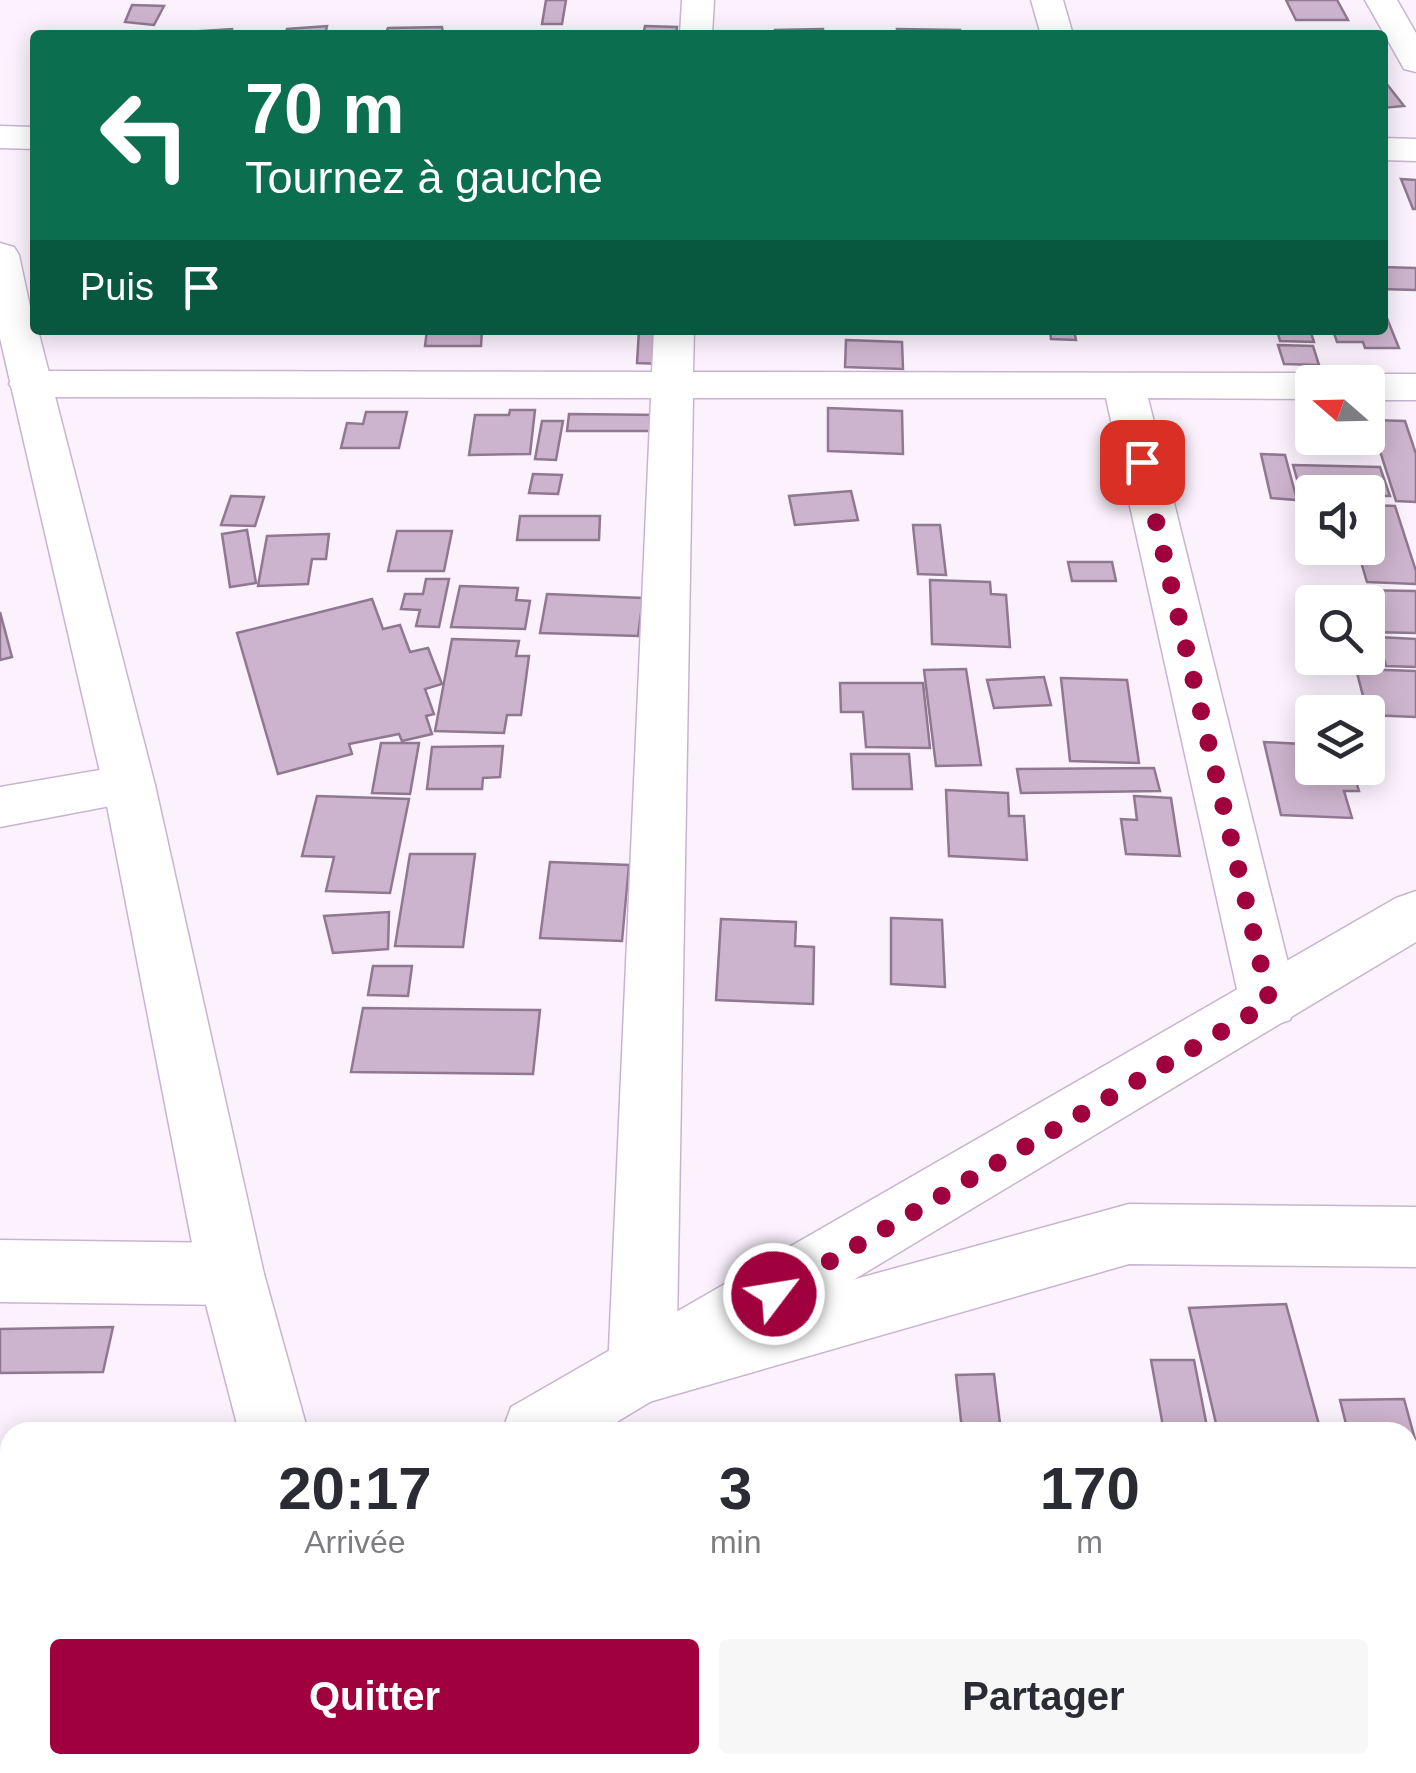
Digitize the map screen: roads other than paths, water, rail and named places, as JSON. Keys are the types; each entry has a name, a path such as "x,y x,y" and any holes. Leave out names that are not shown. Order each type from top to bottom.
{"street":[{"path":"696,30 698,0"},
{"path":"1047,0 1056,30"},
{"path":"1381,0 1416,62"},
{"path":"0,137 30,138"},
{"path":"1388,150 1416,150"},
{"path":"0,255 129,785 232,1274 271,1422"},
{"path":"642,1371 674,335"},
{"path":"30,384 670,388 1295,386"},
{"path":"1124,384 1270,1003"},
{"path":"1385,387 1416,387"},
{"path":"0,808 129,785"},
{"path":"553,1422 1416,914"},
{"path":"642,1371 1130,1234 1416,1237"},
{"path":"0,1271 232,1274"}]}
